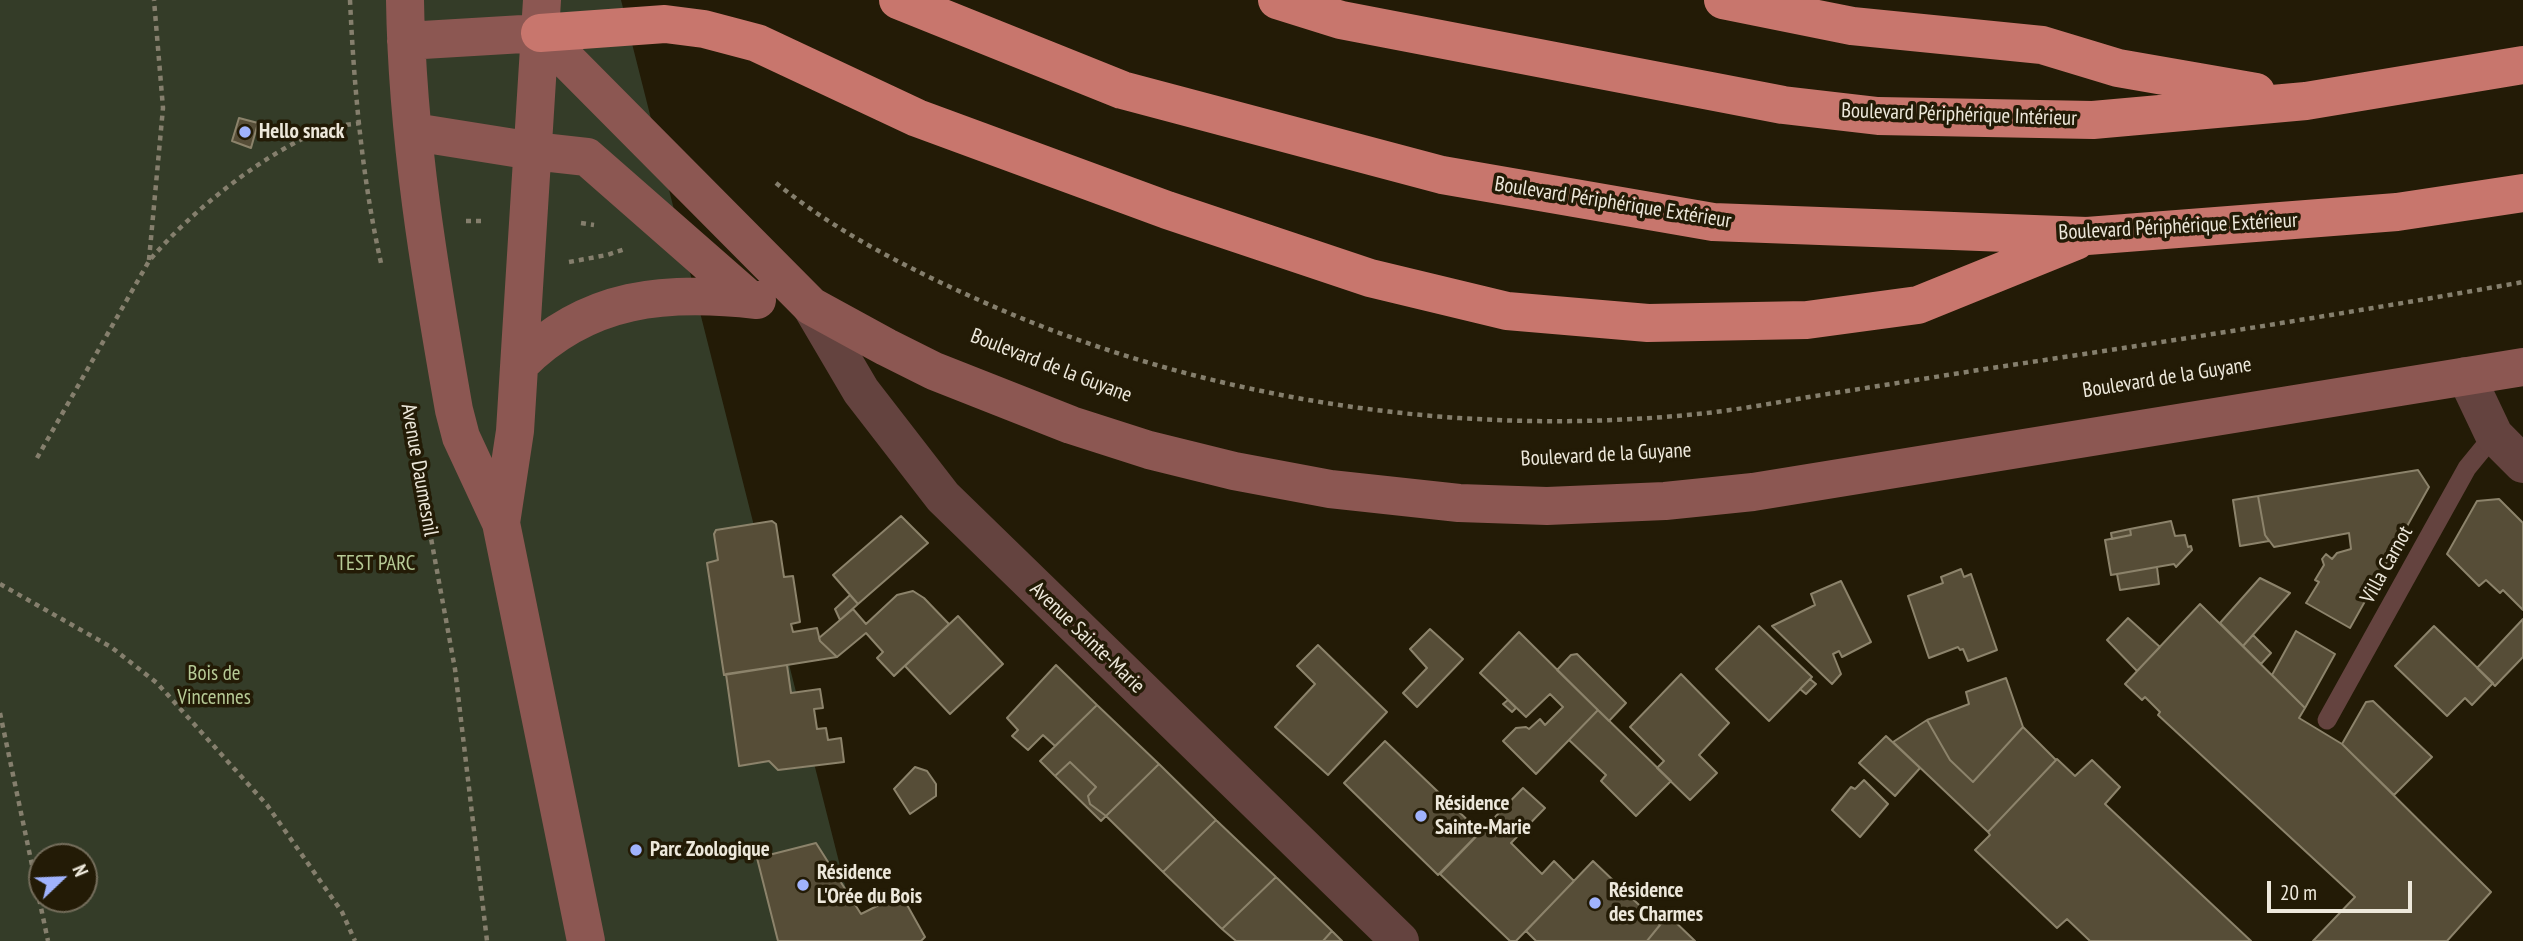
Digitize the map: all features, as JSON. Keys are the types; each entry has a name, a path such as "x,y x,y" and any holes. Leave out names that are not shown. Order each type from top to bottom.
{"highway":[{"name":"Boulevard Périphérique Extérieur","path":"898,0 1122,90 1442,175 1713,222 2087,236 2397,212 2523,193"},
{"name":"Boulevard Périphérique Intérieur","path":"1277,0 1340,20 1783,104 1878,116 2093,120 2306,101 2523,65"},
{"path":"1723,0 1852,26 2042,45 2118,68 2306,101"},
{"path":"541,16 665,24 704,29 757,43 918,118 1167,210 1370,278 1507,311 1648,323 1807,320 1918,305 2087,236"}],"street":[{"path":"405,0 405,41 423,226 454,410 461,437 501,523 586,941"},
{"path":"405,41 541,16"},
{"path":"501,523 515,431 541,16"},
{"path":"541,16 811,306 934,370 1071,425 1149,450 1234,471 1330,489 1459,502 1522,505 1665,502 1753,492 2523,367"},
{"path":"414,132 587,158 749,299"},
{"path":"520,364 537,346 618,304 674,295 811,306"},
{"name":"Avenue Sainte-Marie","path":"811,306 861,391 943,497 1400,941"},
{"path":"2466,376 2494,435 2523,464"}],"lane":[{"name":"Villa Carnot","path":"2327,720 2467,468 2494,435"}],"path":[{"path":"149,261 163,108 153,0"},
{"path":"350,0 360,123 382,267"},
{"path":"37,458 149,261 183,223 279,152 331,127 360,123"},
{"name":"Avenue Daumesnil","path":"415,450 455,669 487,941"},
{"path":"0,584 111,647 157,683 267,805 342,912 355,941"},
{"path":"0,713 48,941"}],"green space":[{"name":"TEST PARC","path":"0,0 621,0 859,941 0,941"}],"building":[{"name":"Hello snack","path":"239,118 258,123 251,148 232,141"},
{"path":"2418,470 2429,487 2350,628 2306,603 2319,582 2315,580 2324,565 2322,559 2326,554 2332,559 2337,553 2351,549 2349,533 2274,547 2265,535 2258,496"},
{"path":"2258,496 2265,535 2269,541 2240,546 2233,500"},
{"path":"2499,499 2523,523 2523,610 2503,590 2500,593 2486,580 2479,586 2447,554 2477,501"},
{"path":"901,516 928,543 858,604 833,575"},
{"path":"772,521 776,524 784,577 793,576 800,622 791,624 793,632 817,628 820,641 837,657 724,675 707,563 718,560 714,534 716,530"},
{"path":"2171,521 2175,536 2185,535 2188,547 2191,546 2192,550 2176,567 2174,564 2111,575 2105,540 2131,535 2130,529"},
{"path":"2130,529 2131,535 2112,539 2111,533"},
{"path":"2157,567 2159,584 2120,590 2117,574"},
{"path":"1961,569 1964,577 1971,574 1997,650 1968,661 1963,649 1958,647 1929,658 1908,596 1943,583 1941,577"},
{"path":"2260,578 2290,593 2243,646 2220,623"},
{"path":"1841,581 1871,642 1842,657 1839,651 1833,654 1841,674 1832,684 1772,626 1815,605 1811,594"},
{"path":"913,591 924,598 949,624 894,676 877,658 883,652 866,633 837,657 820,641 819,638 853,609 866,624 897,595"},
{"path":"850,595 858,604 840,620 835,609"},
{"path":"2200,604 2305,708 2299,718 2342,744 2491,892 2447,941 2313,941 2355,897 2158,715 2160,712 2145,697 2142,700 2125,684"},
{"path":"958,616 1003,664 950,714 905,666"},
{"path":"2128,618 2160,647 2137,671 2107,640"},
{"path":"2523,619 2523,657 2495,686 2477,668"},
{"path":"1759,626 1812,677 1769,721 1716,669"},
{"path":"2434,626 2493,683 2472,705 2465,698 2447,716 2395,666"},
{"path":"1430,629 1463,659 1417,707 1403,693 1427,668 1410,649"},
{"path":"2296,631 2335,654 2305,708 2272,675"},
{"path":"1519,632 1598,710 1536,774 1503,741 1516,728 1529,729 1540,719 1545,725 1563,707 1550,694 1526,717 1480,673"},
{"path":"2253,635 2271,653 2261,664 2243,646"},
{"path":"1318,645 1387,712 1328,775 1275,727 1315,684 1297,666"},
{"path":"1577,654 1626,703 1609,721 1557,670 1571,655"},
{"path":"787,665 791,693 820,689 823,708 814,709 817,729 826,728 828,740 841,738 844,762 778,770 769,761 739,766 726,674"},
{"path":"1056,665 1097,705 1055,746 1043,735 1028,750 1012,736 1018,730 1007,718"},
{"path":"1681,674 1729,723 1699,755 1717,773 1690,800 1657,768 1664,761 1630,727"},
{"path":"2006,678 2023,727 1973,782 1950,760 1927,720 1969,704 1966,692"},
{"path":"1810,679 1816,684 1806,694 1800,689"},
{"path":"1508,700 1516,708 1512,712 1503,704"},
{"path":"2373,701 2432,757 2394,795 2342,744 2366,702"},
{"path":"1097,705 1159,764 1106,816 1090,804 1088,796 1096,787 1070,762 1055,776 1040,761"},
{"path":"1598,710 1671,781 1636,816 1601,781 1606,775 1569,740"},
{"path":"1927,720 1950,760 1973,782 2023,727 2056,760 1988,832 1893,742"},
{"path":"1886,736 1920,768 1895,796 1859,763"},
{"name":"Résidence Sainte-Marie","path":"1385,741 1480,832 1438,875 1344,783"},
{"path":"2057,759 2075,776 2092,760 2120,787 2105,804 2251,941 2090,941 2067,919 2057,928 1975,850 1990,835 1988,832"},
{"path":"1070,762 1096,787 1088,796 1090,804 1106,816 1101,821 1055,776"},
{"path":"1159,764 1216,820 1163,872 1106,816"},
{"path":"915,767 927,771 936,784 936,796 910,814 894,789"},
{"path":"1864,780 1888,804 1860,837 1832,810 1851,787 1855,789"},
{"path":"1523,788 1545,808 1511,843 1542,874 1554,861 1574,881 1516,941 1510,941 1440,874"},
{"path":"1216,820 1276,877 1222,929 1163,872"},
{"name":"Résidence L'Orée du Bois","path":"816,843 861,914 901,894 925,937 921,941 778,941 757,858"},
{"name":"Résidence des Charmes","path":"1593,861 1660,925 1647,941 1536,941 1526,931"},
{"path":"1276,877 1332,931 1323,941 1236,941 1222,929"},
{"path":"1668,915 1695,941 1647,941"},
{"path":"1332,931 1342,941 1323,941"}],"place":[{"name":"Hello snack","path":"245,132"},
{"name":"Résidence Sainte-Marie","path":"1421,816"},
{"name":"Parc Zoologique","path":"636,850"},
{"name":"Résidence L'Orée du Bois","path":"803,885"},
{"name":"Résidence des Charmes","path":"1595,903"}],"park label":[{"name":"Bois de Vincennes","path":"214,686"}]}
